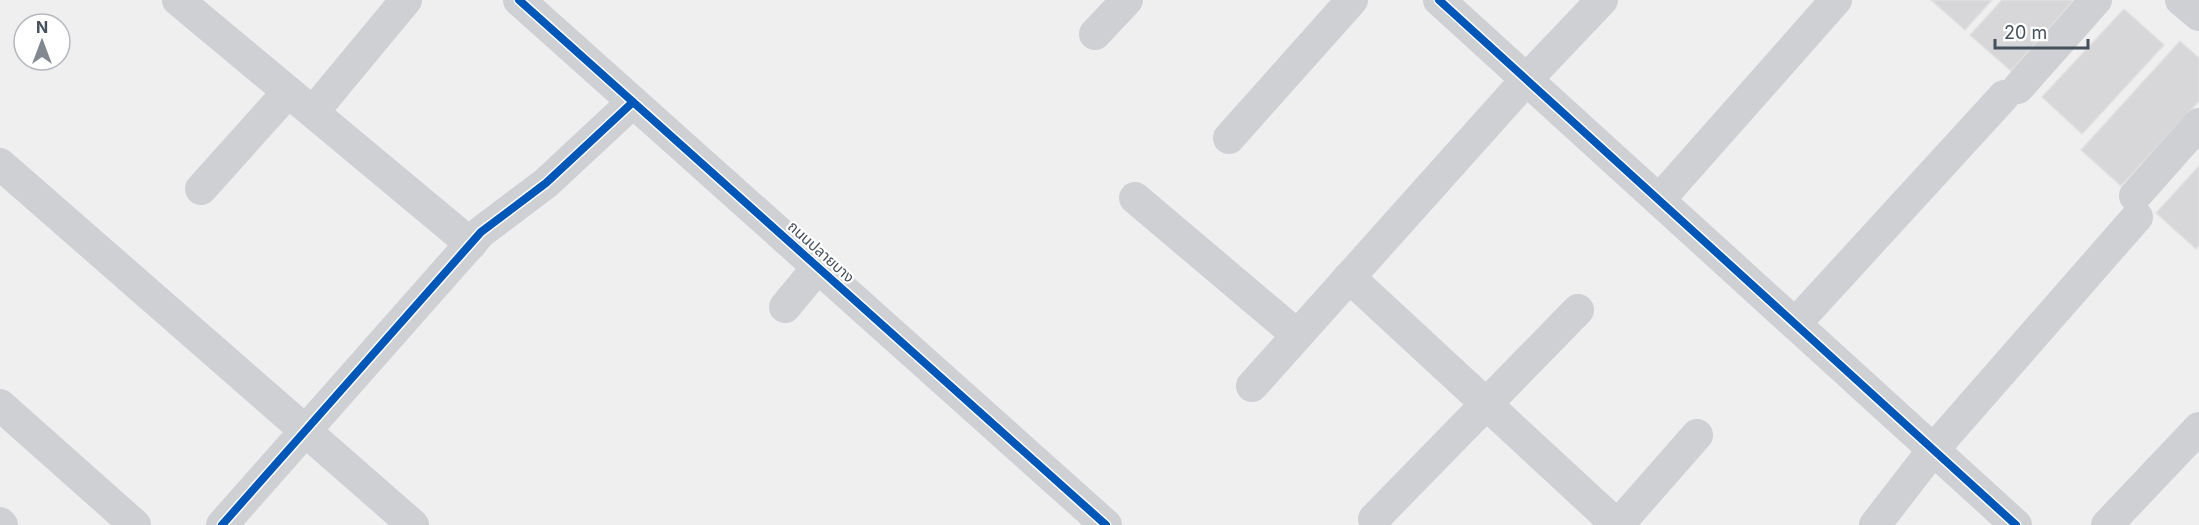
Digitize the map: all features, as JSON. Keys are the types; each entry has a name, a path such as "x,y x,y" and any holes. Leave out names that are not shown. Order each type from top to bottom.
{"street":[{"path":"178,0 471,244"},
{"path":"314,111 406,0"},
{"name":"ถนนปลายบาง","path":"519,0 1106,525"},
{"path":"1095,34 1127,0"},
{"path":"1229,138 1352,0"},
{"path":"1439,0 2016,525"},
{"path":"1252,386 1526,80 1602,0"},
{"path":"1659,201 1836,0"},
{"path":"1795,324 2096,0"},
{"path":"2181,0 2199,15"},
{"path":"201,189 288,92"},
{"path":"222,525 481,232 546,183 633,102"},
{"path":"1875,525 1933,450 2136,207 2199,124"},
{"path":"0,164 413,525"},
{"path":"1135,198 1297,335"},
{"path":"784,307 818,267"},
{"path":"1349,277 1618,525 1697,435"},
{"path":"1374,519 1578,310"},
{"path":"0,405 135,525"},
{"path":"2108,525 2199,428"}],"building":[{"path":"1931,0 1992,0 1965,30"},
{"path":"2002,0 2074,0 2011,71 1970,35"},
{"path":"2124,9 2164,45 2082,134 2042,97"},
{"path":"2180,41 2199,58 2199,101 2121,186 2081,150"},
{"path":"2199,166 2199,245 2196,249 2156,213"}],"cycle path":[{"path":"519,0 1106,525"},
{"path":"1439,0 2016,525"},
{"path":"222,525 481,232 546,183 633,102"}]}
